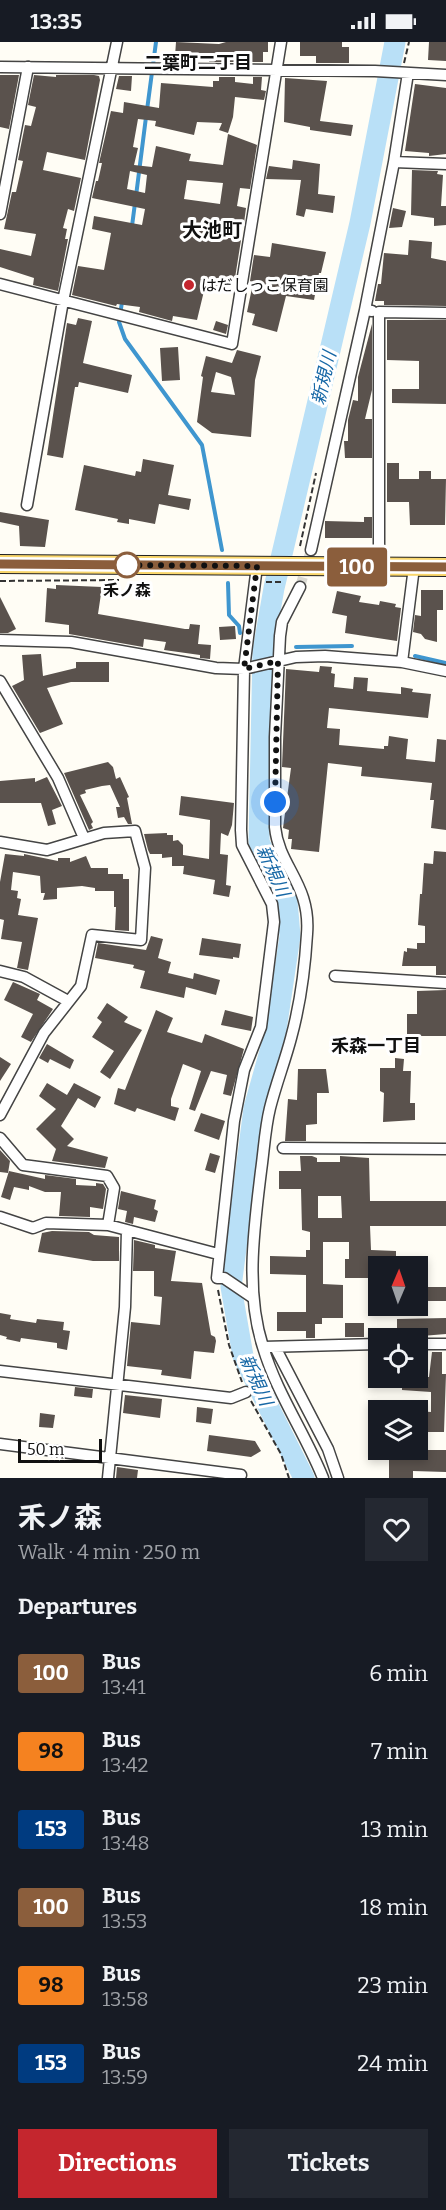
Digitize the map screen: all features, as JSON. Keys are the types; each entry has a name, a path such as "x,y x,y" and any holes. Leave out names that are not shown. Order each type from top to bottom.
{"main road":[{"path":"0,564 260,574 292,567 446,567"}],"street":[{"path":"27,505 63,301 114,68 117,42"},
{"path":"0,284 232,344 281,42"},
{"path":"0,67 375,71 446,75"},
{"path":"0,214 28,67"},
{"path":"311,550 365,310 394,162 403,72"},
{"path":"394,162 446,164"},
{"path":"365,310 446,313"},
{"path":"379,312 379,567"},
{"path":"402,662 414,567"},
{"path":"251,1296 221,1278 218,1254 234,1121 244,1070 261,1026 274,922 272,904 242,845 246,668 260,574"},
{"path":"300,587 282,622 276,662 274,827 276,838 302,887 307,910 308,933 291,1037 269,1109 255,1222 251,1296 257,1328 269,1366 312,1449 323,1478"},
{"path":"0,640 71,642 194,665 246,668 296,657 325,656 402,662 446,671"},
{"path":"0,681 58,778 84,838"},
{"path":"0,842 47,850 104,833 135,831 145,868 141,940 92,935 81,986 44,1033 0,1115"},
{"path":"0,971 24,977 68,1001"},
{"path":"335,976 446,983"},
{"path":"0,1138 23,1165 107,1176 114,1188 108,1225"},
{"path":"283,1148 446,1149"},
{"path":"0,1217 33,1228 46,1223 108,1225 218,1254"},
{"path":"108,1478 125,1307 127,1230"},
{"path":"263,1347 368,1344"},
{"path":"428,1344 446,1344"},
{"path":"275,1347 328,1449 338,1478"},
{"path":"0,1371 231,1398 246,1392"},
{"path":"0,1444 241,1475"}],"path":[{"path":"403,72 409,42"},
{"path":"260,574 292,567 318,465"},
{"path":"0,581 59,583 129,580"},
{"path":"221,1278 229,1345 246,1392 281,1454 290,1478"}],"building":[{"path":"176,42 219,44 268,42 268,52 263,52 263,62 209,62 210,57 175,56"},
{"path":"300,42 342,42 342,47 349,47 349,63 316,63 316,56 300,56"},
{"path":"429,42 446,42 446,61 428,60"},
{"path":"0,75 19,75 9,129 0,127"},
{"path":"34,75 56,77 56,75 94,75 99,76 100,80 85,160 47,152 43,170 81,178 74,211 68,209 63,228 67,229 65,239 68,239 58,291 33,285 34,278 0,267 0,249 31,256 36,234 4,229 12,192 16,192 23,161 18,160 25,125 31,126 36,107 28,105"},
{"path":"119,76 132,76 131,91 116,89"},
{"path":"219,77 235,77 235,82 253,84 253,77 262,77 261,90 266,91 264,100 235,97 233,117 228,133 219,130 222,123 197,122 194,135 155,126 156,121 138,119 133,147 138,148 134,165 152,167 156,146 191,154 189,161 223,165 228,134 257,145 250,189 240,188 237,206 246,208 244,223 234,221 231,239 241,240 235,278 221,276 218,290 214,289 213,293 204,291 197,320 173,316 172,321 139,312 140,307 117,304 116,306 72,295 78,266 104,270 111,233 92,229 94,216 142,225 145,209 92,198 102,163 99,163 111,111 123,113 124,102 159,108 161,83 213,87 213,81 219,81","holes":["130,171 147,175 145,193 127,189","187,180 223,183 220,204 184,199"]},
{"path":"285,78 327,81 320,121 353,125 351,136 310,130 310,127 284,122"},
{"path":"415,84 446,88 446,154 429,156 429,153 405,151"},
{"path":"293,160 320,164 318,194 335,196 333,213 306,209 304,217 296,215 301,180 266,179 269,166 292,169"},
{"path":"412,170 438,171 437,174 443,175 441,206 446,206 446,225 434,226 434,218 411,215"},
{"path":"393,208 406,211 402,227 389,228"},
{"path":"409,240 432,242 431,258 446,261 446,306 384,305 384,301 375,301 378,284 381,284 384,253 408,255"},
{"path":"272,243 326,252 314,300 286,296 277,332 252,325 255,314 247,312 253,283 250,281 254,255 270,257"},
{"path":"78,318 92,321 83,363 132,375 128,393 79,382 78,387 75,387 63,458 47,455 67,323 76,325"},
{"path":"387,320 446,320 446,404 392,403 392,389 419,389 419,361 387,360"},
{"path":"216,321 228,325 226,334 213,330"},
{"path":"372,324 372,390 365,419 372,419 372,458 345,458 344,441 348,441 348,420 353,400 358,401 358,377"},
{"path":"178,347 180,380 162,381 160,348"},
{"path":"237,350 261,356 255,380 251,437 212,433 197,422 203,377 201,376 206,356 232,363","holes":["216,372 231,377 235,395 211,392"]},
{"path":"143,459 174,465 168,495 191,499 189,510 159,504 155,524 129,519 129,524 117,522 118,519 75,510 84,465 135,476 136,471 141,472"},
{"path":"387,463 399,463 399,479 419,479 419,471 431,471 431,479 446,479 445,525 410,525 409,502 387,502"},
{"path":"0,512 49,520 45,547 20,546 19,526 0,522"},
{"path":"364,517 372,517 372,538 325,538 325,521 364,522"},
{"path":"56,585 102,587 98,614 185,629 189,629 190,624 200,625 198,644 211,645 210,659 200,658 200,655 164,650 166,642 144,639 143,647 69,634 69,625 45,622 47,588 56,589"},
{"path":"421,590 443,590 443,610 437,610 437,642 425,639 421,634 413,632 415,615 421,616"},
{"path":"337,591 361,596 359,602 379,605 380,601 396,604 395,607 401,608 397,641 345,633 347,616 332,613"},
{"path":"0,597 16,629 8,633 0,633"},
{"path":"235,626 236,639 220,640 219,627"},
{"path":"41,654 43,676 76,668 76,662 109,662 109,682 71,682 47,688 63,724 40,733 12,686 24,680 22,655"},
{"path":"320,666 332,667 331,673 335,674 334,687 353,689 354,677 368,678 367,691 401,694 401,687 413,689 412,692 431,694 428,718 329,708 327,728 340,729 339,745 384,749 384,746 388,746 389,736 408,739 406,759 435,762 437,739 446,740 446,830 431,828 434,800 430,800 432,783 361,776 362,767 328,763 319,852 291,849 292,839 288,839 289,830 283,828 291,768 282,767 286,669 319,672"},
{"path":"108,762 113,767 116,779 120,777 129,797 127,798 132,824 128,824 124,817 118,818 116,807 120,807 110,785 102,786 85,790 86,793 80,795 93,822 91,824 93,828 89,830 64,773"},
{"path":"47,777 62,806 52,810 56,824 48,826 41,803 0,803 0,781 35,778 35,782"},
{"path":"181,796 234,803 232,825 228,836 221,833 220,854 228,855 226,885 231,886 229,897 213,894 215,880 183,874 184,866 172,866 172,857 162,858 162,854 150,854 148,850 144,834 167,833 167,835 173,835 173,841 178,840 183,845 183,855 209,859 210,820 179,815"},
{"path":"434,851 446,852 446,975 436,975 436,966 402,966 404,951 407,952 407,948 417,949 417,943 425,943 425,926 418,925 420,894 422,894 424,863 433,864"},
{"path":"5,854 24,856 24,854 58,861 58,858 70,858 70,862 86,856 91,868 108,868 108,874 123,874 123,879 129,879 129,931 115,930 114,891 95,891 95,888 82,886 57,888 57,899 43,900 45,893 41,893 40,876 13,872 11,890 18,891 17,898 21,899 18,915 38,918 28,970 17,968 22,942 1,939 4,920 0,919 0,882"},
{"path":"151,936 163,939 158,958 171,962 168,973 193,979 194,973 220,980 216,995 186,987 184,998 140,988 145,971 133,968 134,965 95,958 98,943 146,950"},
{"path":"202,938 241,944 239,958 199,955"},
{"path":"13,982 40,994 37,1000 53,1009 31,1042 21,1037 33,1014 4,1000"},
{"path":"446,990 446,1036 407,1036 407,1014 417,1014 417,991"},
{"path":"107,1003 128,1017 124,1022 142,1030 110,1079 100,1072 114,1051 92,1037 102,1022 97,1018"},
{"path":"156,1010 173,1018 167,1032 202,1043 205,1034 244,1049 231,1096 223,1094 227,1075 211,1071 195,1111 189,1109 201,1071 183,1064 171,1099 171,1106 179,1108 175,1121 137,1108 135,1112 114,1104 118,1088 125,1090"},
{"path":"225,1010 253,1017 251,1031 221,1025"},
{"path":"47,1044 74,1060 70,1069 50,1059 48,1063 39,1058"},
{"path":"0,1057 11,1064 0,1081"},
{"path":"395,1058 404,1059 403,1071 411,1071 410,1103 415,1103 415,1120 383,1122 384,1093 380,1091 380,1068 395,1068"},
{"path":"298,1069 326,1069 329,1093 317,1093 317,1124 306,1125 306,1141 285,1141 288,1099 297,1100"},
{"path":"47,1083 67,1095 74,1083 101,1097 95,1108 78,1098 61,1126 74,1139 67,1146 108,1157 105,1168 52,1161 56,1149 36,1129 56,1109 39,1096"},
{"path":"201,1113 225,1121 219,1140 194,1131"},
{"path":"0,1150 10,1161 8,1173 0,1172"},
{"path":"210,1153 220,1156 215,1173 205,1170"},
{"path":"300,1156 312,1156 317,1158 317,1162 340,1162 340,1156 369,1158 370,1201 446,1201 446,1226 370,1226 371,1250 396,1251 396,1256 368,1256 368,1278 345,1278 345,1259 349,1259 349,1242 323,1242 323,1284 343,1285 343,1318 322,1318 322,1324 315,1324 315,1338 306,1338 306,1331 277,1331 277,1312 306,1312 306,1275 270,1274 270,1256 306,1257 306,1250 310,1250 310,1232 302,1230 301,1189 279,1189 279,1171 301,1171","holes":["318,1196 341,1196 342,1218 318,1218"]},
{"path":"9,1171 45,1179 45,1175 76,1179 76,1185 103,1184 106,1189 103,1209 90,1207 90,1217 59,1216 61,1192 45,1192 29,1186 29,1190 14,1187 10,1200 1,1197"},
{"path":"121,1191 156,1200 154,1209 158,1211 155,1222 134,1217 133,1224 125,1222 127,1211 118,1209"},
{"path":"89,1232 94,1235 119,1237 119,1261 93,1261 38,1252 42,1233"},
{"path":"134,1240 155,1245 155,1248 176,1251 171,1281 202,1283 211,1335 216,1341 214,1353 194,1351 191,1379 161,1375 162,1370 127,1366 131,1322 160,1325 162,1297 154,1296 154,1271 133,1271"},
{"path":"428,1287 446,1287 446,1301 428,1301"},
{"path":"0,1313 11,1315 10,1319 36,1323 37,1319 64,1322 63,1330 70,1331 67,1350 57,1348 57,1343 21,1338 20,1342 6,1339 7,1337 0,1335"},
{"path":"446,1318 446,1334 428,1335 428,1328 397,1328 397,1319"},
{"path":"345,1323 364,1323 364,1337 345,1337"},
{"path":"432,1352 442,1352 442,1374 446,1374 444,1432 428,1432 431,1392 402,1390 402,1388 428,1388"},
{"path":"75,1387 93,1389 92,1398 74,1396"},
{"path":"125,1395 162,1399 160,1418 123,1413"},
{"path":"197,1407 213,1409 211,1424 196,1422"},
{"path":"40,1413 55,1415 53,1428 39,1427"},
{"path":"209,1435 255,1441 261,1451 251,1457 207,1451"},
{"path":"428,1450 446,1450 446,1472 413,1471 413,1478 389,1478 389,1460 428,1460"},
{"path":"117,1467 138,1470 137,1478 116,1478"}],"waterway":[{"path":"147,110 156,42"},
{"name":"新規川","path":"304,1478 243,1356 231,1287 254,1108 276,1030 290,936 287,901 259,842 263,651 274,588 360,223 395,42"},
{"path":"136,196 146,117"},
{"path":"132,226 135,203"},
{"path":"122,302 119,322 125,339 202,445 222,550"},
{"path":"228,583 229,615 239,626 240,633"},
{"path":"296,647 352,646"},
{"path":"415,656 446,663"}],"tunnel":[{"path":"300,587 311,550"}],"bus line":[{"name":"100","path":"0,564 446,567"}],"place":[{"name":"はだしっこ保育園","path":"189,285"},
{"name":"禾ノ森","path":"127,565"}],"district":[{"name":"二葉町二丁目","path":"198,63"},
{"name":"大池町","path":"212,230"},
{"name":"禾森一丁目","path":"376,1046"}],"route":[{"path":"127,565 117,565 257,566 247,630 244,669 278,661 275,802"}]}
